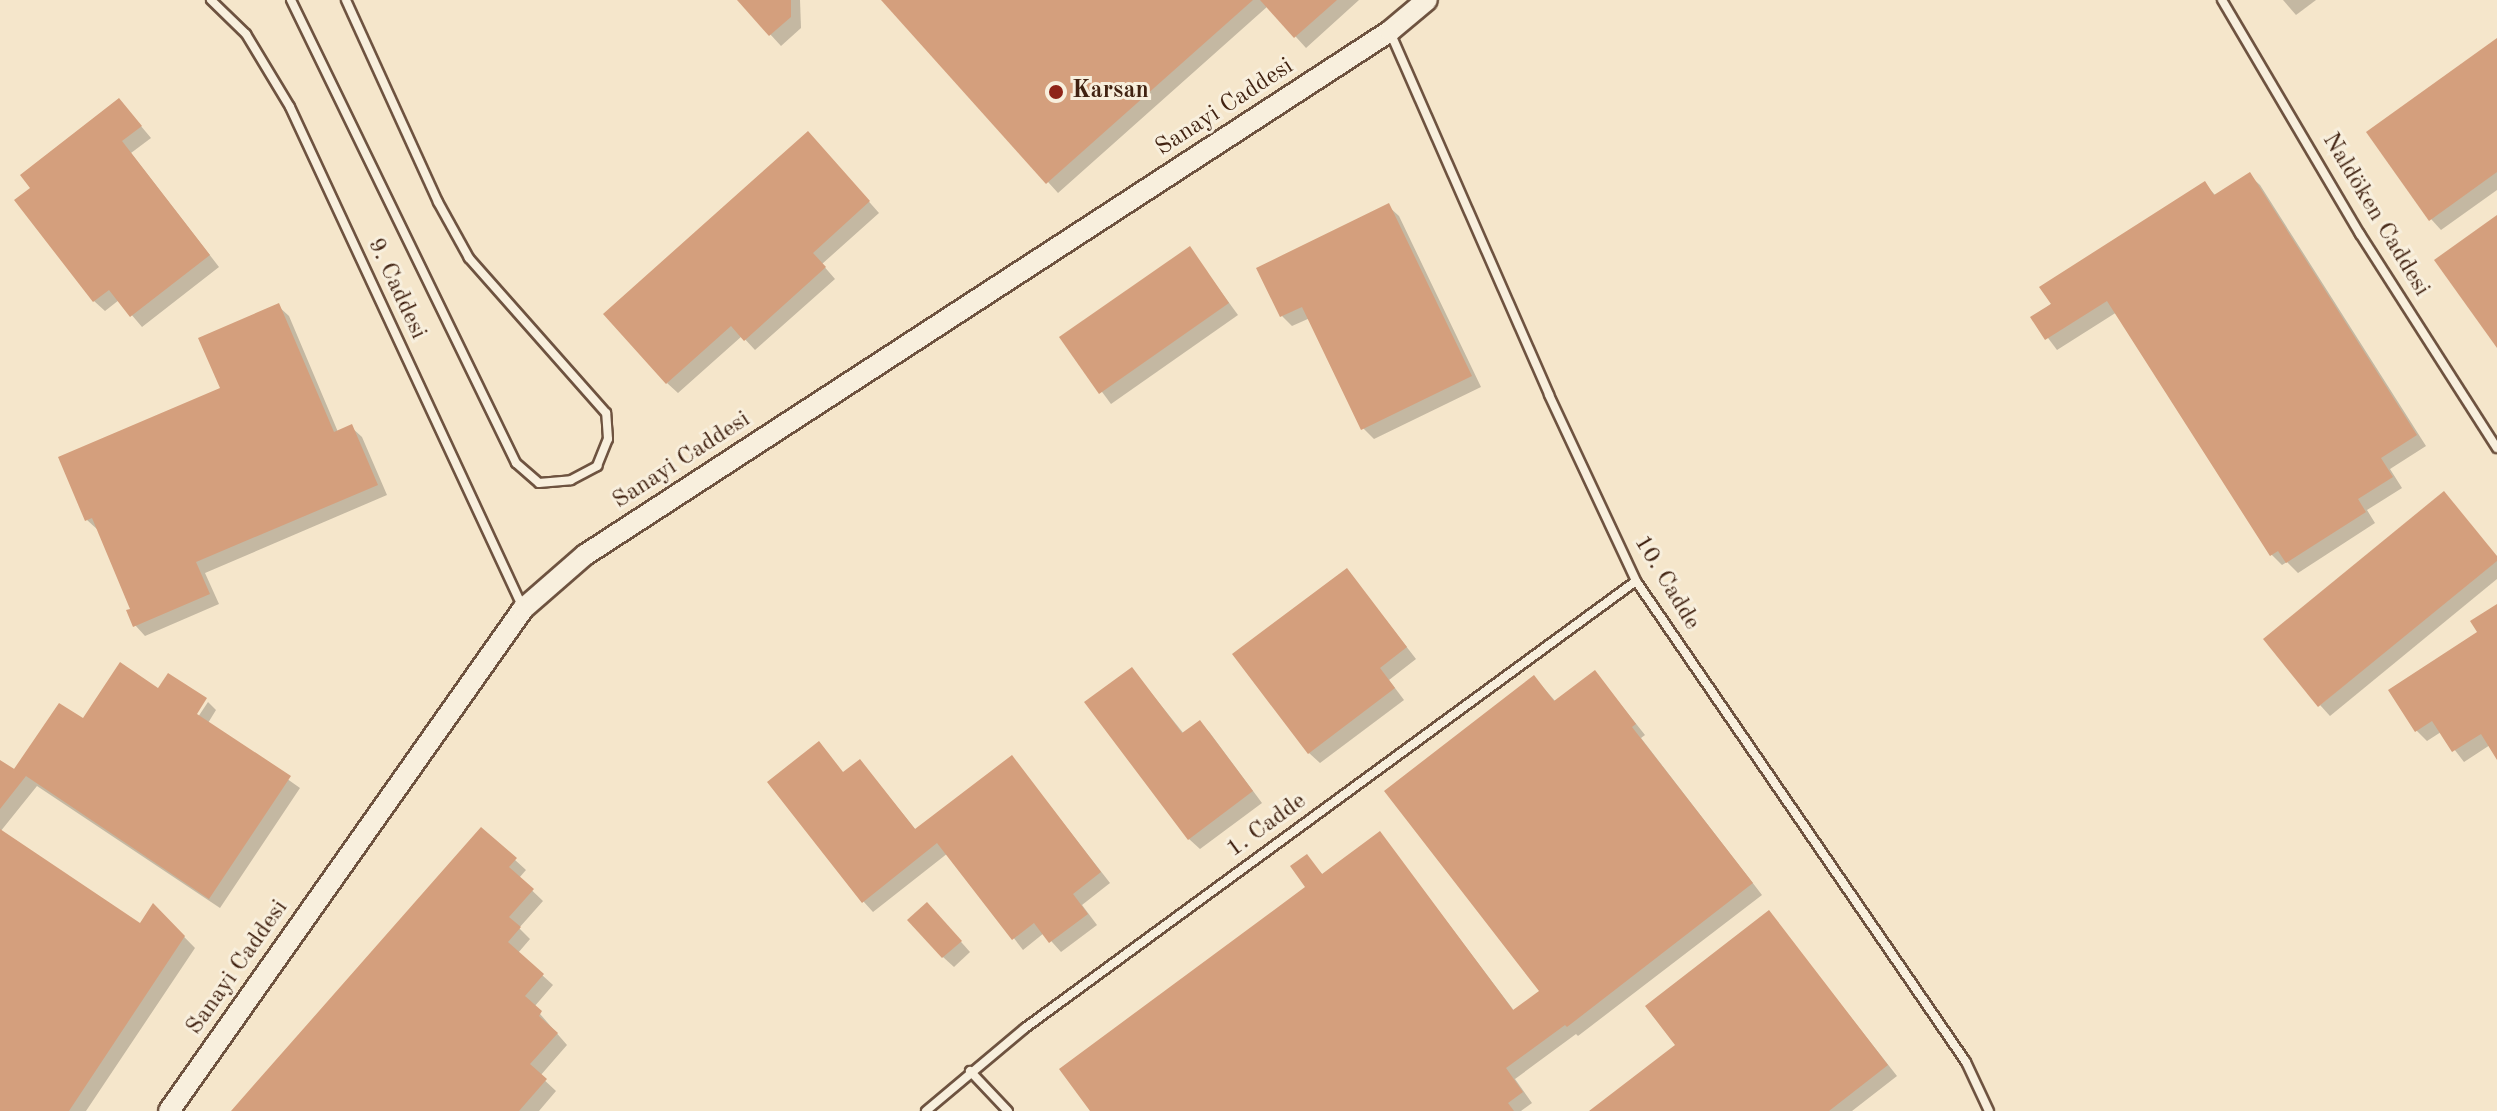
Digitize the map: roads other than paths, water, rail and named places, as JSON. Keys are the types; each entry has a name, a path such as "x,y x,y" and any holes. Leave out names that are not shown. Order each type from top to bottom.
{"street":[{"name":"Sanayi Caddesi","path":"169,1111 523,609 585,555 1390,31 1427,0"}],"lane":[{"name":"9. Caddesi","path":"211,0 246,34 290,107 523,609"},
{"path":"291,0 516,463 539,483 571,480 597,466 608,439 606,413 469,258 438,202 346,0"},
{"name":"Naldöken Caddesi","path":"2222,0 2360,234 2497,448"},
{"name":"10. Cadde","path":"1390,31 1549,395 1636,581 1966,1062 1989,1111"},
{"name":"1. Cadde","path":"926,1111 970,1071 1636,581"},
{"path":"970,1071 1008,1111"}],"place":[{"name":"Karsan","path":"1056,92"}]}
